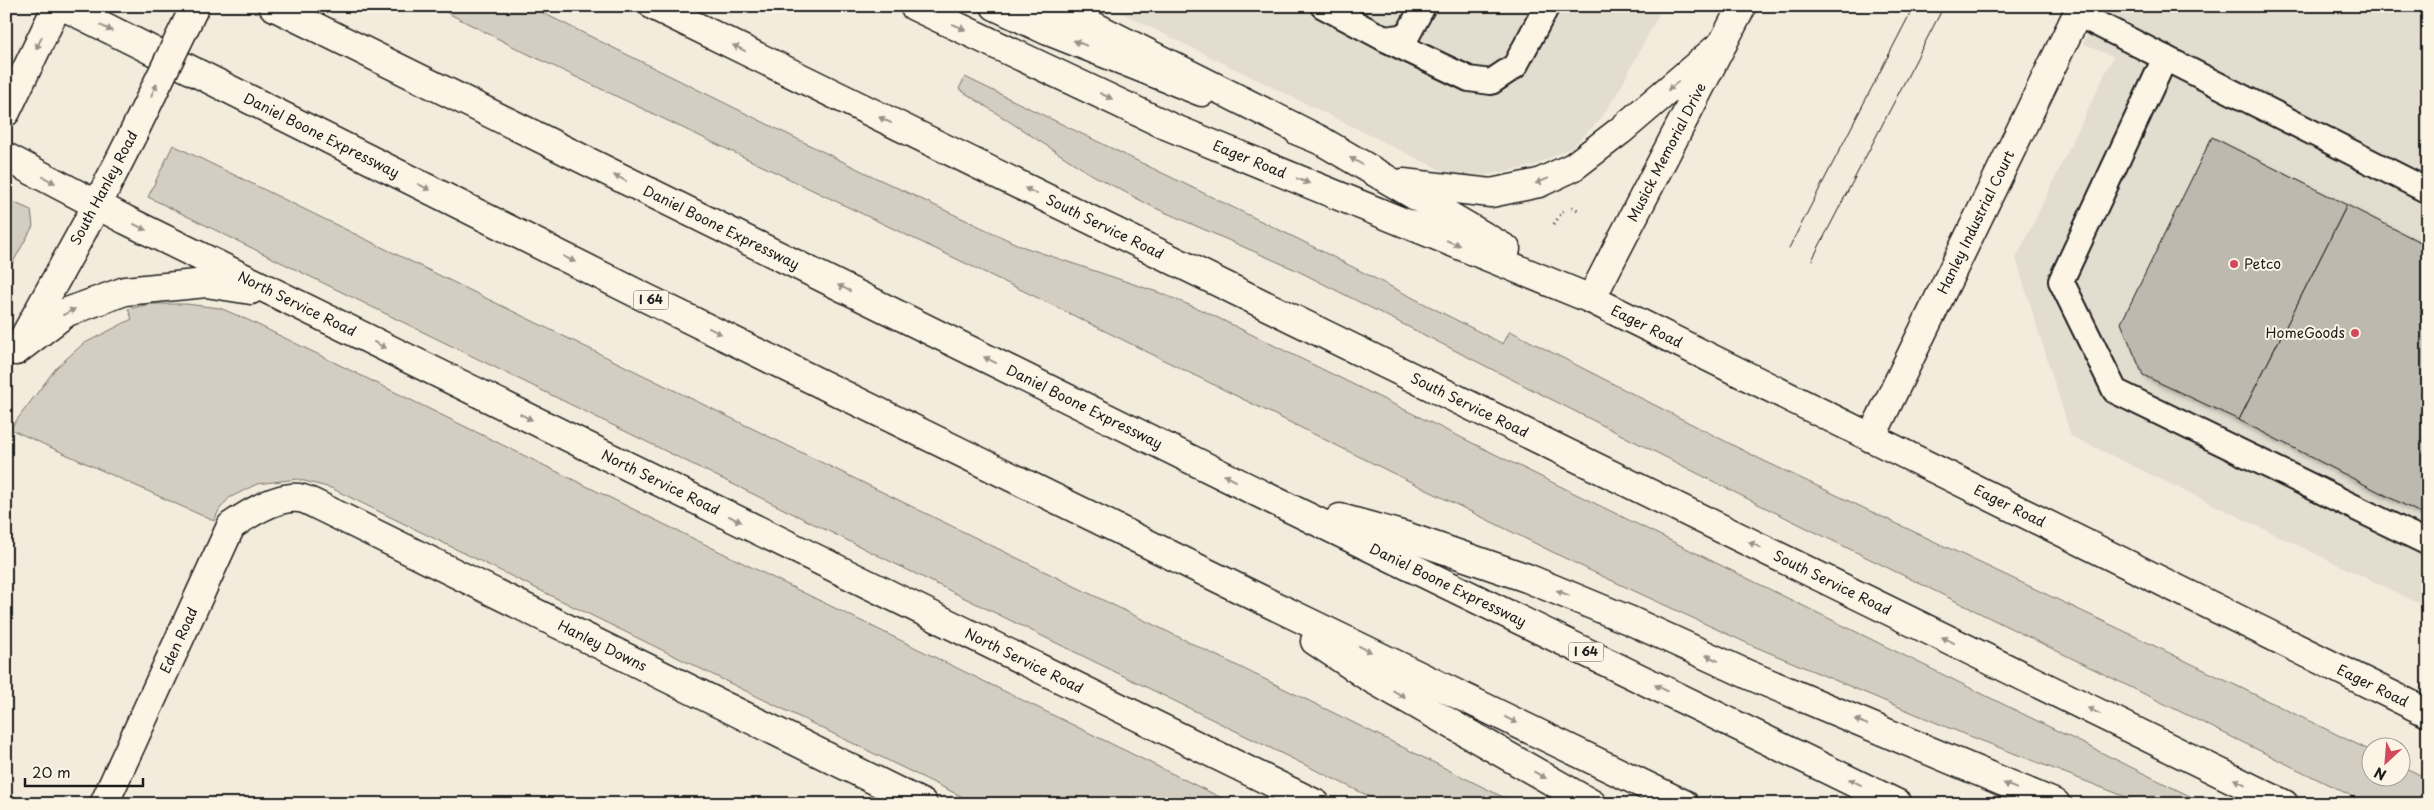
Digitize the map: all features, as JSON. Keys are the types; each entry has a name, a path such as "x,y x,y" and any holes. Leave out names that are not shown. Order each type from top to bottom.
{"main road":[{"path":"6,112 57,6"},
{"name":"Daniel Boone Expressway","path":"63,6 644,297 1684,804"},
{"name":"South Hanley Road","path":"11,358 97,205 195,6"},
{"name":"Daniel Boone Expressway","path":"273,6 1273,500 1898,804"},
{"name":"South Service Road","path":"654,6 2284,804"},
{"name":"Eager Road","path":"914,6 1168,126 1591,299"},
{"name":"Eager Road","path":"995,6 1046,30 1320,140 1591,299 2426,712"},
{"path":"1054,6 1320,140"},
{"name":"Musick Memorial Drive","path":"1591,299 1742,6"},
{"name":"Hanley Industrial Court","path":"1871,438 2080,10"},
{"path":"1391,182 1491,193 1539,183 1573,167 1620,131 1723,43"},
{"name":"North Service Road","path":"6,157 97,205 277,294 1316,804"},
{"path":"11,358 67,312 125,291 206,283 277,294"},
{"name":"Hanley Downs","path":"278,502 300,498 322,507 923,804"},
{"path":"1273,500 1405,536 1527,578 1631,621 1758,679 2056,804"},
{"name":"Eden Road","path":"104,804 231,526 251,512 278,502"},
{"path":"1242,590 1367,676 1592,804"}],"lane":[{"path":"1323,6 1469,79 1491,82 1515,66 1547,6"},
{"path":"1386,39 1408,36 1423,6"},
{"path":"2080,10 2165,58 2428,191"},
{"path":"2165,58 2061,281 2115,391 2428,543"}],"path":[{"path":"1554,224 1567,204"}],"shaded area":[{"path":"434,6 529,6 870,175 1021,246 1160,293 1204,311 2206,804 2144,804 1949,728 1751,645 1589,570 1036,297 526,53"},
{"path":"1107,6 1663,6 1622,85 1600,120 1572,147 1533,166 1486,175 1457,178"},
{"path":"2101,6 2428,6 2428,608 2071,436 2016,259 2113,57 2083,43"},
{"path":"965,77 1302,241 1503,344 1510,331 1760,459 2124,631 2362,747 2362,788 2412,788 2412,771 2428,779 2428,804 2368,804 1754,502 1296,270 1153,207 1089,173 959,89"},
{"path":"173,145 1517,804 1385,804 1254,740 148,197"},
{"path":"6,199 31,210 33,226 6,275"},
{"path":"150,304 186,304 220,308 250,321 1234,804 977,804 331,488 297,479 257,484 229,498 219,510 214,521 10,429 56,368 83,344 132,319 128,309"}],"building":[{"name":"Petco","path":"2212,137 2347,205 2239,420 2143,375 2121,323"},
{"name":"HomeGoods","path":"2347,205 2428,246 2428,517 2239,420"}],"tram line":[{"path":"1789,248 1914,6"},
{"path":"1812,260 1944,6"}],"place":[{"name":"Petco","path":"2234,264"},
{"name":"HomeGoods","path":"2355,333"}]}
